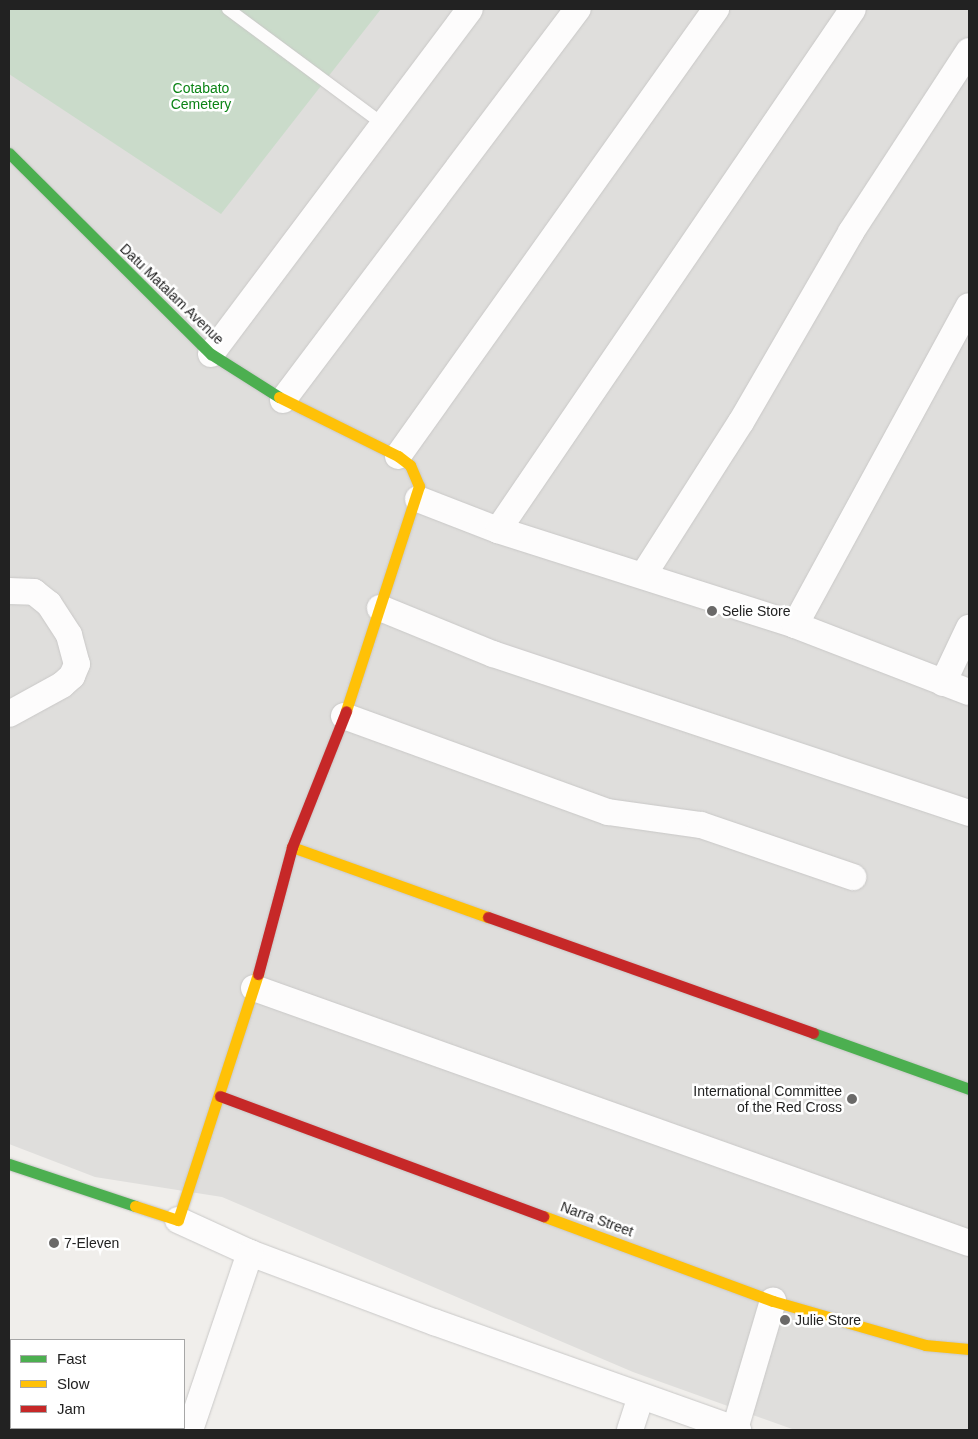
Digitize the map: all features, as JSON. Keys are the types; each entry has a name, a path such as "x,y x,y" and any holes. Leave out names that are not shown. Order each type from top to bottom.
{"main road":[{"name":"Datu Matalam Avenue","path":"9,154 211,354 283,400 398,456 416,473 418,499"},
{"path":"9,1164 178,1220 254,988 292,847 344,716 418,499"},
{"path":"292,847 969,1089"},
{"name":"Narra Street","path":"220,1096 773,1301 925,1345 969,1349"}],"street":[{"path":"211,354 470,9"},
{"path":"283,400 578,9"},
{"path":"398,456 716,9"},
{"path":"498,530 853,9"},
{"path":"644,574 741,422 851,232 969,51"},
{"path":"794,625 969,306"},
{"path":"418,499 498,530 644,574 794,625 969,692"},
{"path":"9,592 34,592 49,604 69,635 77,664 72,676 62,685 9,714"},
{"path":"380,608 493,654 969,813"},
{"path":"943,683 969,628"},
{"path":"344,716 608,812 701,825 853,877"},
{"path":"254,988 969,1243"},
{"path":"178,1220 250,1253 640,1399 736,1430 773,1301"},
{"path":"190,1430 250,1253"},
{"path":"630,1430 640,1399"}],"lane":[{"path":"228,9 384,125"}],"shaded area":[{"path":"9,9 969,9 969,1430 795,1430 633,1372 222,1197 95,1177 9,1144"}],"green space":[{"name":"Cotabato Cemetery","path":"9,9 381,9 221,214 9,74"}],"traffic: fast":[{"path":"9,153 211,354 279,397"},
{"path":"813,1033 969,1089"},
{"path":"9,1164 135,1206"}],"traffic: slow":[{"path":"279,397 398,456 410,465 419,486 346,711"},
{"path":"292,847 488,917"},
{"path":"135,1206 178,1220 258,974"},
{"path":"543,1216 773,1301 925,1345 969,1349"}],"traffic: jam":[{"path":"258,974 292,847 346,711"},
{"path":"488,917 813,1033"},
{"path":"220,1096 543,1216"}],"place":[{"name":"Selie Store","path":"712,611"},
{"name":"International Committee of the Red Cross","path":"852,1099"},
{"name":"7-Eleven","path":"54,1243"},
{"name":"Julie Store","path":"785,1320"}]}
